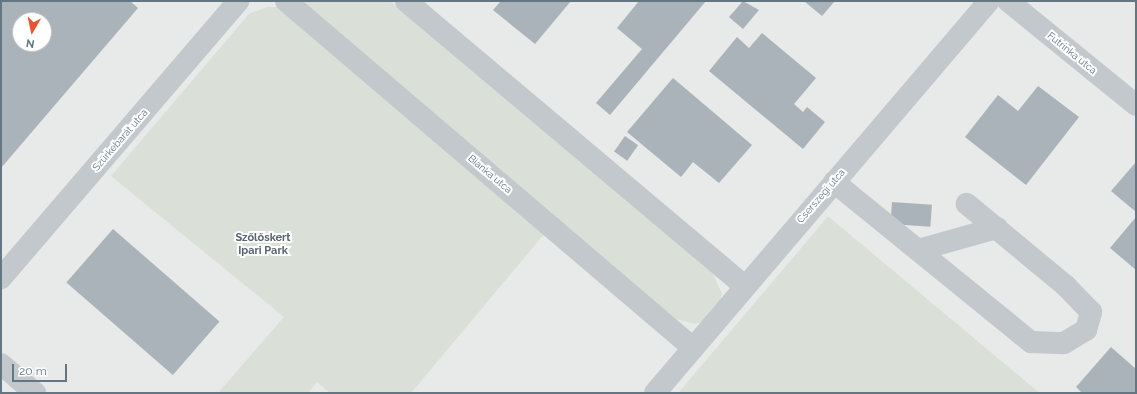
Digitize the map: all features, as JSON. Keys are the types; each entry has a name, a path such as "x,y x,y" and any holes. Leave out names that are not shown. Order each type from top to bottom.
{"street":[{"name":"Szürkebarát utca","path":"1,278 238,1"},
{"name":"Bianka utca","path":"286,1 693,348"},
{"path":"406,1 744,286"},
{"name":"Cserszegi utca","path":"655,393 744,286 989,1"},
{"name":"Futrinka utca","path":"1008,1 1136,105"},
{"path":"834,182 1031,342 1064,343 1086,330 1091,312 1066,286 967,204"},
{"path":"918,250 997,228"},
{"path":"1,364 35,393"}],"shaded area":[{"path":"1,1 1136,1 1136,393 1040,393 828,216 678,393 1,393"},
{"path":"300,1 390,1 713,274 722,294 720,304 707,320 696,324 676,319"},
{"path":"267,7 279,7 545,233 411,393 330,393 317,382 308,393 218,393 284,317 111,176 249,14"},
{"path":"828,216 1040,393 678,393"}],"building":[{"path":"1,1 130,1 138,8 1,168"},
{"path":"501,1 571,1 535,44 493,10"},
{"path":"639,1 706,1 610,115 596,103 642,49 617,28"},
{"path":"743,1 759,10 743,29 729,17"},
{"path":"804,1 835,1 822,16"},
{"path":"762,33 816,78 794,104 803,112 807,107 825,122 803,149 709,71 737,37 749,48"},
{"path":"673,78 752,145 719,183 693,162 681,177 627,132"},
{"path":"1038,86 1079,117 1026,185 965,137 998,95 1018,111"},
{"path":"625,136 638,145 627,161 614,152"},
{"path":"1136,162 1136,212 1111,191"},
{"path":"892,202 932,205 930,227 890,224"},
{"path":"1136,217 1136,270 1110,248"},
{"path":"113,229 219,322 173,375 66,283"},
{"path":"1111,347 1136,369 1136,393 1082,393 1076,387"}],"district":[{"name":"Szőlőskert Ipari Park","path":"263,245"}]}
